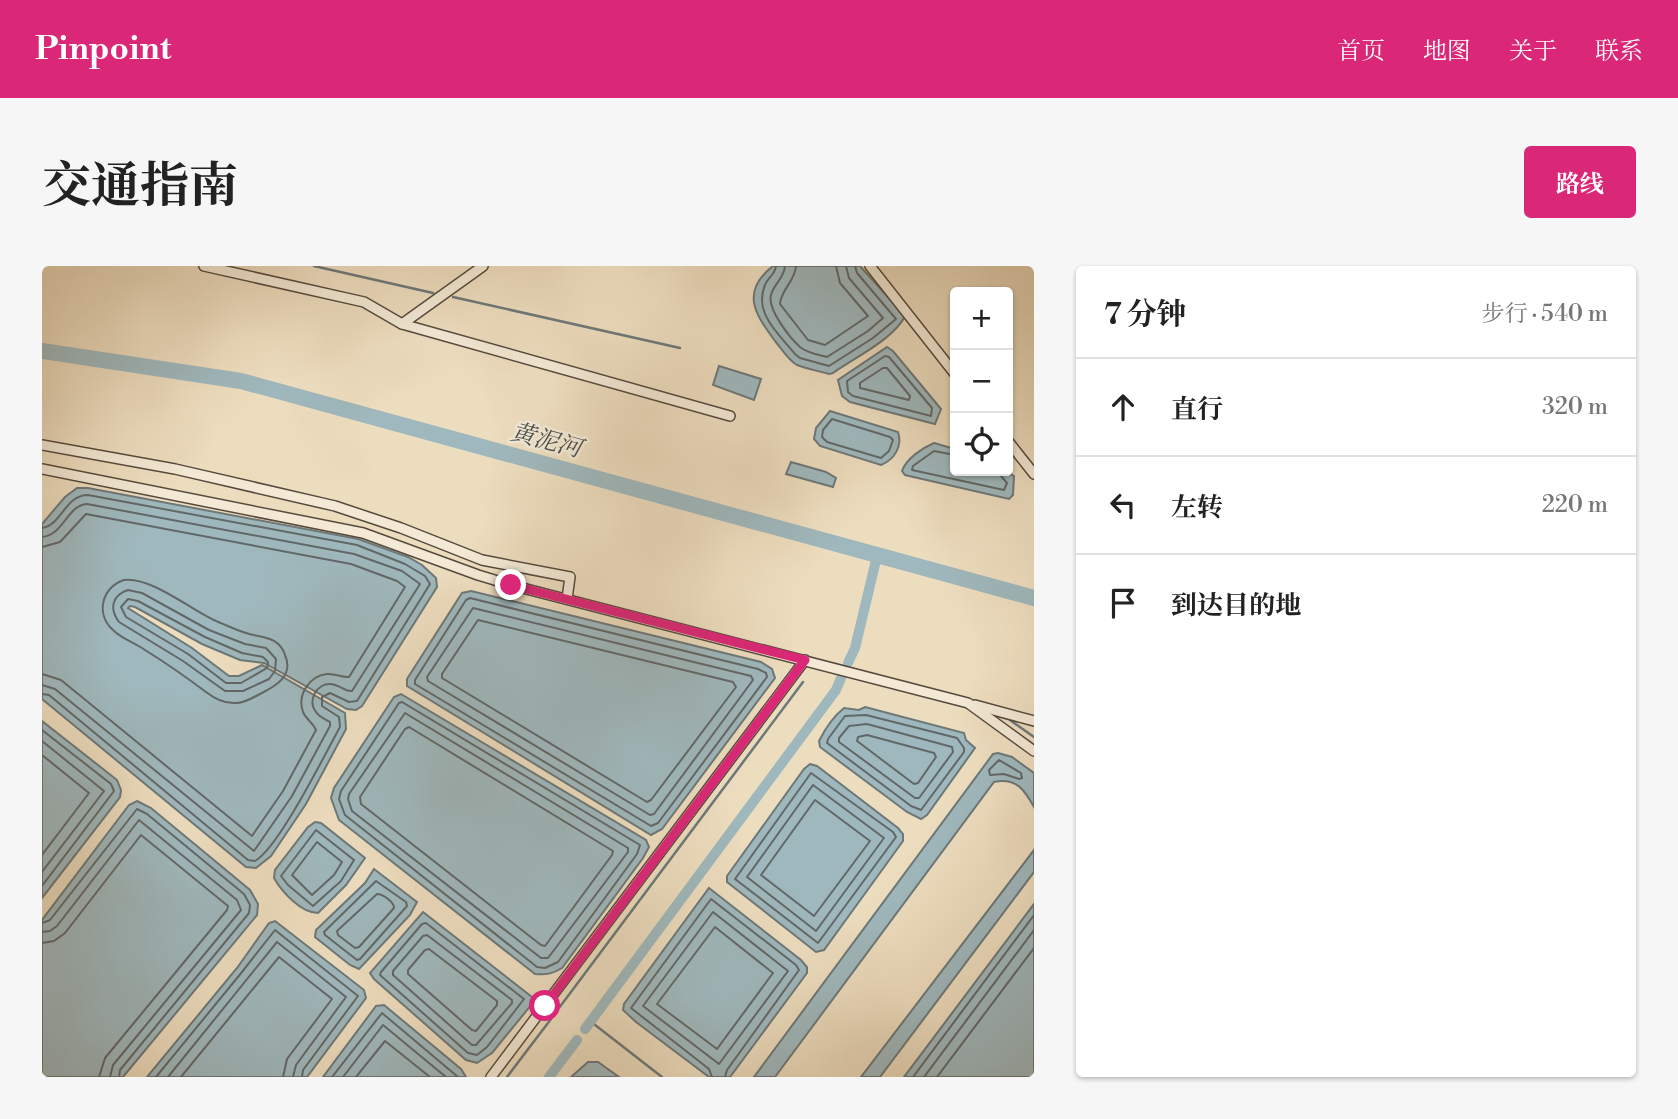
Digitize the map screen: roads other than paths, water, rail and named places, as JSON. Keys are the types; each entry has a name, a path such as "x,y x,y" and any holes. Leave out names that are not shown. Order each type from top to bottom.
{"street":[{"path":"204,266 363,302 402,324 730,416"},
{"path":"402,324 483,266"},
{"path":"870,266 950,368"},
{"path":"42,445 175,469 335,506 401,528 482,560 570,577 568,599"},
{"path":"1013,447 1034,474"},
{"path":"42,468 363,533 478,575 1034,721"},
{"path":"478,575 482,560"},
{"path":"491,1077 805,660"},
{"path":"968,703 1034,751"}],"water":[{"path":"773,266 860,266 905,316 892,333 833,373 797,365 768,331 754,303 757,285"},
{"path":"887,347 941,409 935,424 850,402 842,396 838,380"},
{"path":"719,366 761,379 754,400 713,385"},
{"path":"830,411 898,432 896,452 890,460 881,465 820,446 814,439 816,428"},
{"path":"934,443 950,448 950,476 1013,475 1014,476 1013,495 1009,499 905,475 902,471 907,462"},
{"path":"791,462 826,472 836,478 833,487 786,474"},
{"path":"77,488 358,539 408,557 436,578 437,587 362,706 356,710 347,709 264,663 240,660 202,644 135,607 128,608 192,648 229,676 239,676 262,665 345,713 346,729 306,804 271,856 256,868 246,867 42,699 42,524 65,497"},
{"path":"471,591 761,662 772,669 775,678 662,829 651,835 407,686 407,679 462,593"},
{"path":"401,694 646,840 649,847 643,858 559,970 549,974 535,974 339,820 331,798 334,788 394,697"},
{"path":"865,707 964,733 966,740 975,748 927,815 921,819 907,812 820,747 821,736 840,711 844,708 859,710"},
{"path":"42,721 117,780 121,790 120,797 42,898"},
{"path":"993,754 1012,757 1034,773 1034,807 1014,783 994,782 775,1077 754,1077"},
{"path":"810,764 817,766 903,834 903,841 824,950 816,952 727,882 727,876"},
{"path":"137,801 151,808 250,890 258,904 257,915 123,1077 42,1077 42,920 129,805"},
{"path":"315,822 321,823 365,858 346,885 318,913 299,906 274,878 275,870 308,827"},
{"path":"1034,850 1034,872 880,1077 861,1077"},
{"path":"374,869 417,902 410,915 359,969 315,937 316,930 365,883"},
{"path":"709,888 807,967 807,973 730,1077 709,1077 623,1010 624,1004"},
{"path":"1034,904 1034,1077 904,1077"},
{"path":"423,912 532,997 532,1004 492,1053 477,1063 466,1060 370,973"},
{"path":"275,921 364,990 366,998 307,1077 147,1077 237,968 269,923"},
{"path":"384,1005 461,1069 466,1077 323,1077 376,1006"},
{"path":"588,1062 598,1062 619,1077 571,1077"}],"waterway":[{"path":"314,266 433,293"},
{"path":"453,297 680,348"},
{"name":"黄泥河","path":"42,351 241,381 1034,598"},
{"path":"848,663 855,648 877,556"},
{"path":"585,1029 836,690 841,678"},
{"path":"559,1008 803,682"},
{"path":"1010,720 1034,737"},
{"path":"507,1077 551,1019"},
{"path":"590,1021 662,1077"},
{"path":"549,1077 577,1040"}]}
